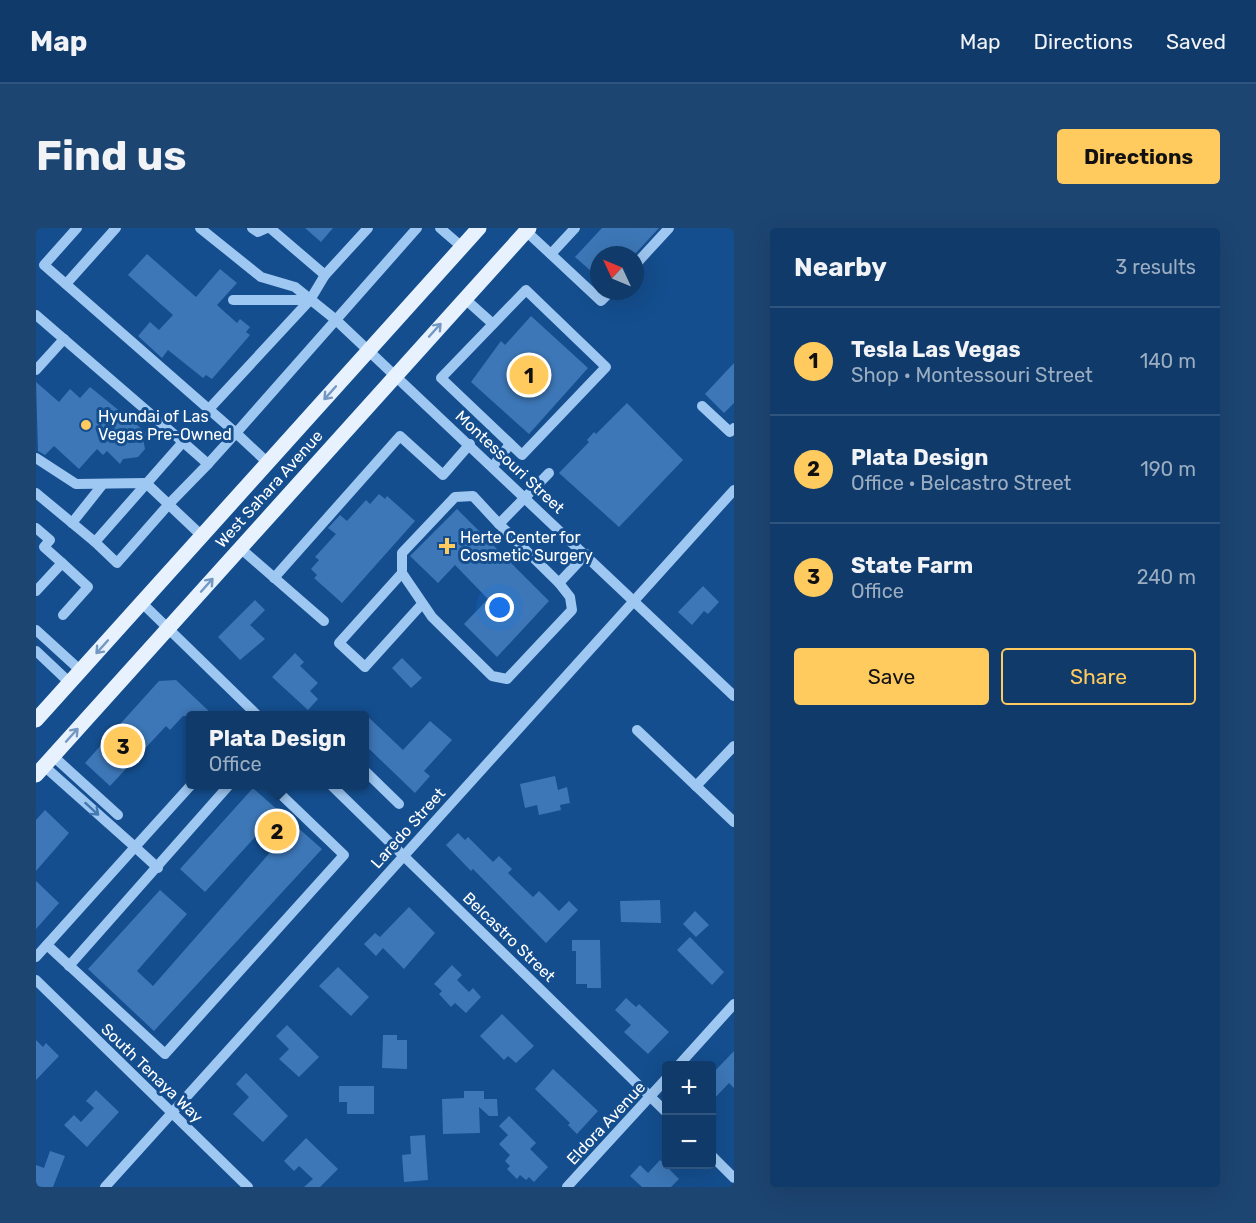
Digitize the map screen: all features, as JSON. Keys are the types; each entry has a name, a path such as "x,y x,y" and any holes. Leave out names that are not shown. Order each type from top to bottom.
{"main road":[{"name":"West Sahara Avenue","path":"36,720 479,228"},
{"name":"West Sahara Avenue","path":"44,765 527,230"}],"street":[{"path":"77,228 44,265 268,463"},
{"path":"66,284 116,228"},
{"name":"Montessouri Street","path":"200,228 261,277 295,287 336,320 396,374 734,696"},
{"path":"252,228 258,231 269,228 326,275"},
{"path":"209,409 310,300 326,275 368,228"},
{"path":"36,493 117,563 168,504 236,433 417,228"},
{"path":"440,228 462,247"},
{"path":"551,254 575,228"},
{"path":"644,255 669,228"},
{"path":"527,230 590,291"},
{"path":"526,290 606,366 522,455 510,444 441,378 526,290"},
{"path":"464,298 493,324"},
{"path":"233,300 310,300"},
{"path":"38,320 64,339 208,464"},
{"path":"36,370 64,339"},
{"path":"702,406 730,432 734,428"},
{"path":"274,578 400,436 443,475 470,444"},
{"path":"95,542 183,442"},
{"path":"493,466 510,444"},
{"path":"36,459 76,484 146,483 202,536"},
{"path":"499,524 549,473"},
{"path":"72,523 103,484"},
{"name":"Laredo Street","path":"105,1187 734,490"},
{"path":"473,496 559,583 570,597 572,610 507,679 492,676 432,617 402,573 402,553 455,497 473,496"},
{"path":"36,528 50,540 44,547 88,587 63,615"},
{"path":"240,548 324,621"},
{"path":"559,583 586,554"},
{"path":"36,591 62,563"},
{"path":"402,573 339,643 365,667 422,604"},
{"path":"142,603 253,711"},
{"path":"36,630 81,671"},
{"path":"36,651 70,683"},
{"path":"637,730 734,822"},
{"path":"696,786 734,746"},
{"path":"44,765 118,815"},
{"path":"44,765 158,868"},
{"path":"369,775 399,804"},
{"path":"36,957 187,789"},
{"path":"69,966 226,789"},
{"path":"47,945 165,1054 344,855 275,789"},
{"name":"Belcastro Street","path":"335,789 662,1108"},
{"name":"South Tenaya Way","path":"36,980 248,1187"},
{"path":"682,1061 734,1004"},
{"name":"Eldora Avenue","path":"567,1187 662,1084"},
{"path":"716,1161 734,1178"}],"building":[{"path":"305,228 333,228 321,242"},
{"path":"602,228 659,228 642,246 590,246 590,270 575,257"},
{"path":"147,254 196,297 220,269 237,283 217,305 237,323 240,319 250,327 246,332 250,335 212,379 206,375 203,378 168,350 162,358 138,336 150,322 159,330 173,315 128,275"},
{"path":"531,316 588,368 529,434 471,382 501,341 505,345"},
{"path":"734,363 734,403 724,413 705,394"},
{"name":"Hyundai of Las Vegas Pre-Owned","path":"36,382 59,402 70,389 80,398 90,387 148,434 143,438 145,449 138,457 123,459 120,464 107,451 103,455 97,449 79,469 54,446 45,455 38,451"},
{"path":"627,403 683,460 619,527 559,473 589,442 587,440 594,432 596,434"},
{"path":"379,494 385,499 387,496 415,521 342,603 314,578 317,575 311,569 319,560 315,557 336,534 328,528 340,515 347,521 366,500 370,504"},
{"path":"457,509 549,601 497,657 464,624 488,599 455,565 438,583 410,556"},
{"path":"703,586 719,602 708,614 704,611 692,625 678,612"},
{"path":"255,600 265,610 250,625 265,639 240,660 218,637"},
{"path":"295,653 304,662 300,666 318,683 310,691 318,699 308,710 272,677"},
{"path":"402,658 422,678 411,688 392,668"},
{"path":"176,680 209,711 186,711 186,716 183,716 170,730 166,726 110,786 85,763 159,681"},
{"path":"369,718 403,750 430,721 452,740 424,771 430,776 415,793 369,749"},
{"path":"555,776 558,790 567,787 570,803 560,805 561,810 539,815 537,805 525,808 520,784"},
{"path":"252,789 322,849 154,1031 88,969 160,890 187,914 137,971 153,986 273,849 257,835 205,892 180,869"},
{"path":"45,810 69,833 36,871 36,820"},
{"path":"458,833 465,840 468,837 493,862 499,856 512,869 508,873 533,897 539,891 559,911 569,901 578,910 546,943 446,845"},
{"path":"36,881 59,903 36,929"},
{"path":"660,900 661,923 621,922 620,901"},
{"path":"409,907 435,933 404,969 383,948 376,956 364,944 375,933 380,937"},
{"path":"695,911 709,925 696,937 683,924"},
{"path":"690,937 724,972 712,985 677,950"},
{"path":"572,940 600,940 601,988 587,988 587,984 576,984 576,951 572,951"},
{"path":"452,965 462,975 457,980 469,992 473,988 481,997 466,1013 455,1003 451,1007 439,994 442,991 434,984"},
{"path":"338,967 369,997 351,1016 319,986"},
{"path":"626,998 636,1007 639,1004 669,1032 648,1054 624,1032 631,1025 615,1010"},
{"path":"502,1014 534,1046 516,1063 508,1056 504,1060 480,1036"},
{"path":"287,1025 319,1057 299,1077 279,1059 289,1049 276,1036"},
{"path":"383,1035 397,1035 397,1040 407,1040 407,1069 382,1068"},
{"path":"36,1040 43,1047 46,1043 59,1056 36,1080"},
{"path":"734,1051 734,1088 729,1083 716,1097 716,1070"},
{"path":"553,1069 598,1111 577,1134 568,1125 570,1123 535,1089"},
{"path":"246,1073 288,1116 263,1142 233,1114 249,1097 236,1084"},
{"path":"339,1086 374,1086 374,1114 347,1114 347,1102 339,1102"},
{"path":"96,1090 119,1112 87,1147 64,1125 74,1115 81,1122 94,1108 86,1101"},
{"path":"464,1091 484,1091 484,1099 497,1099 498,1116 489,1116 479,1107 480,1133 443,1134 442,1099 464,1098"},
{"path":"509,1116 536,1143 530,1149 548,1167 534,1182 529,1177 526,1180 520,1175 517,1179 507,1169 510,1166 505,1161 510,1155 499,1144 508,1135 499,1126"},
{"path":"425,1135 428,1180 404,1182 402,1155 411,1154 410,1136"},
{"path":"306,1138 338,1169 320,1187 304,1187 313,1179 299,1166 294,1171 284,1161"},
{"path":"50,1151 65,1156 53,1187 36,1187 36,1165 44,1168"},
{"path":"660,1160 662,1169 669,1169 679,1179 671,1187 642,1187 630,1176 640,1165 648,1173"}],"place":[{"name":"Tesla Las Vegas","path":"529,375"},
{"name":"Hyundai of Las Vegas Pre-Owned","path":"86,425"},
{"name":"Herte Center for Cosmetic Surgery","path":"447,546"},
{"name":"State Farm","path":"123,746"},
{"name":"Plata Design","path":"277,831"}]}
